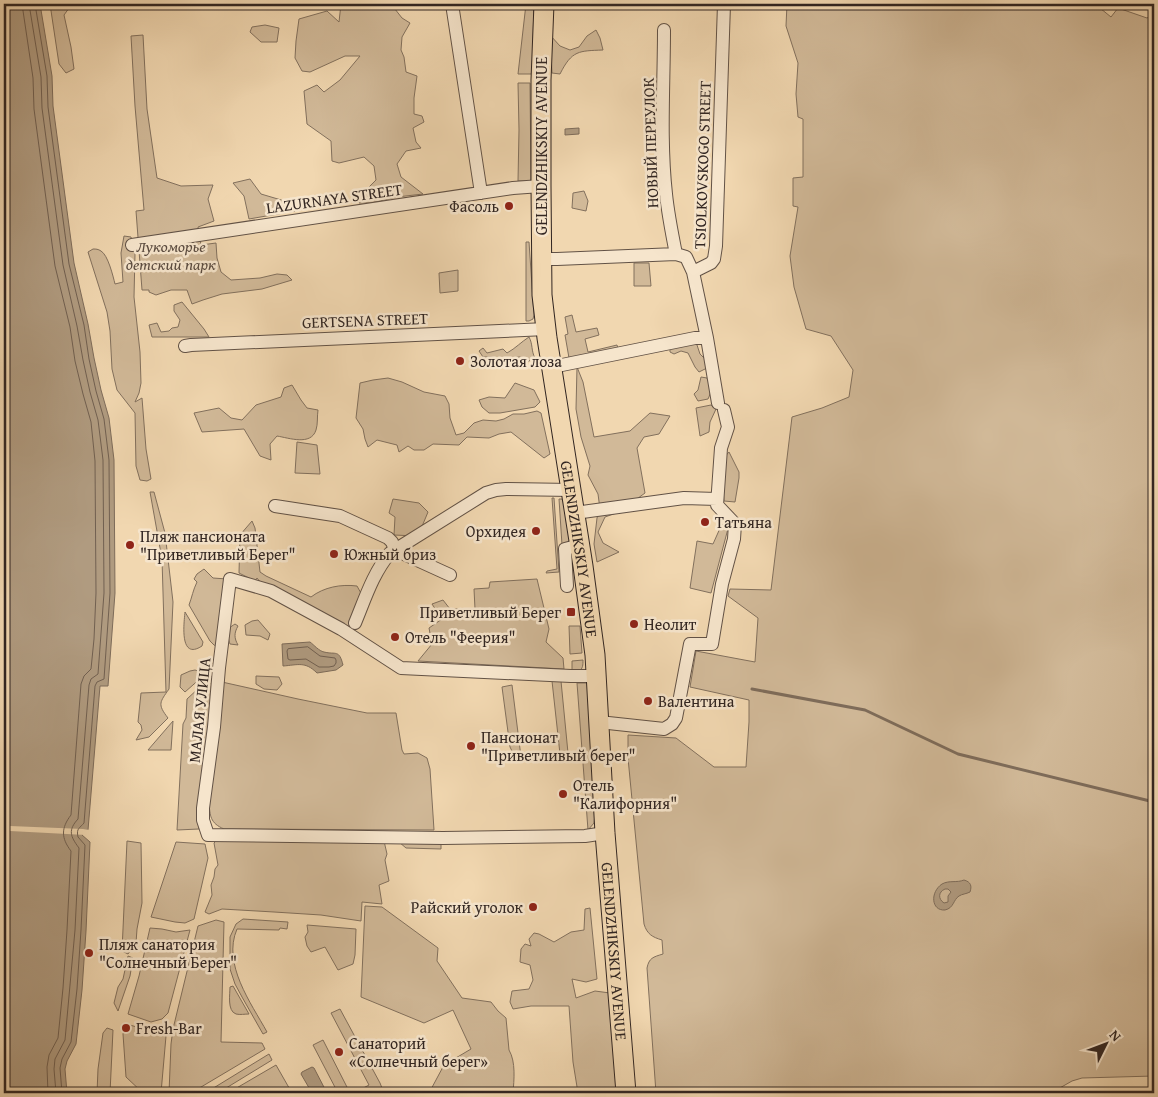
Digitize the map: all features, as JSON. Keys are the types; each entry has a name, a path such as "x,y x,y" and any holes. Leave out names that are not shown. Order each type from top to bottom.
{"main road":[{"name":"GELENDZHIKSKIY AVENUE","path":"544,4 541,80 542,295 595,655 605,834 626,1093"}],"street":[{"path":"452,4 481,193"},
{"name":"TSIOLKOVSKOGO STREET","path":"717,499 721,448 728,426 721,407 693,272 711,263 714,259 716,246 724,4"},
{"name":"НОВЫЙ ПЕРЕУЛОК","path":"664,30 663,152 669,222 676,254"},
{"name":"LAZURNAYA STREET","path":"132,245 513,188 541,186"},
{"path":"541,259 557,260 676,254 686,257 693,272"},
{"name":"GERTSENA STREET","path":"185,346 546,328"},
{"path":"552,367 695,338 707,338"},
{"path":"356,623 369,588 385,559 394,550 486,494 496,490 572,490"},
{"path":"575,513 684,498 717,499 717,505 735,524 734,539 722,584 712,644 690,644 676,718 672,724 664,729 599,722"},
{"path":"275,506 340,516 388,538 392,542 394,550"},
{"path":"567,586 565,549 580,545"},
{"path":"394,550 450,574"},
{"name":"МАЛАЯ УЛИЦА","path":"596,676 401,668 341,629 271,591 230,579 211,755 203,808 208,835 443,838 585,836 605,834"}],"green space":[{"path":"50,4 72,4 64,15 74,69 66,73 59,64"},
{"path":"341,4 391,4 402,18 410,23 402,37 401,50 406,72 417,76 414,114 422,116 424,122 413,128 416,142 421,148 406,151 397,164 401,177 423,194 371,203 359,203 366,190 376,180 374,166 364,157 339,163 332,161 331,141 307,124 304,91 317,85 324,92 340,80 360,56 345,56 310,72 302,71 295,58 299,19 327,11 339,22"},
{"path":"526,4 534,4 532,74 518,74"},
{"path":"787,4 1095,4 1111,17 1118,8 1147,18 1154,14 1154,1076 1082,1078 1072,1081 1051,1093 656,1093 647,968 652,958 663,954 662,940 650,935 644,924 628,758 628,735 676,738 714,767 746,767 749,700 690,687 696,651 755,662 758,618 728,596 730,589 771,590 792,417 849,397 853,370 831,336 806,329 794,287 790,256 798,207 793,206 793,178 803,177 803,119 798,117 796,94 798,63 786,26"},
{"path":"265,25 279,28 277,42 261,42 250,32 252,27"},
{"path":"596,30 603,50 577,53 568,60 560,74 552,73 550,35 560,46 570,50 579,47 587,36"},
{"name":"Лукоморье детский парк","path":"143,35 147,109 157,178 181,186 213,185 208,199 214,221 198,227 201,245 216,243 217,258 221,272 231,280 260,278 277,274 287,275 292,280 262,289 222,294 192,304 187,290 171,290 156,295 149,292 149,290 142,290 136,211 144,210 131,36"},
{"path":"518,83 530,83 531,181 518,181"},
{"path":"250,179 261,194 298,205 295,211 249,219 244,196 233,183"},
{"path":"584,191 588,201 586,211 572,208 573,193"},
{"path":"124,236 131,237 135,254 134,297 140,352 141,383 135,402 142,398 146,449 151,479 147,481 140,480 136,466 135,413 117,390 112,369 107,312 88,252 97,249 104,253 112,271 115,284 123,282 121,253"},
{"path":"526,242 529,242 534,315 533,319 529,321 526,321"},
{"path":"634,263 649,263 651,286 634,286"},
{"path":"458,270 458,291 440,293 439,273"},
{"path":"182,302 209,337 152,337 149,325 157,323 161,332 178,327 180,320 174,311 174,305"},
{"path":"572,315 576,332 597,328 599,335 585,339 588,352 617,345 618,349 569,358 565,335 568,334 565,317"},
{"path":"529,337 535,358 527,362 520,357 499,359 483,357 479,351 483,348 487,353 503,349 507,353"},
{"path":"693,341 697,345 700,354 707,361 707,368 699,372 688,353 681,351 674,354 670,352 670,347"},
{"path":"577,367 583,382 594,437 630,431 650,413 670,416 659,434 644,437 637,448 645,493 619,512 605,517 598,532 603,543 619,552 597,562 594,544 600,509 598,494 588,475 590,466 581,437 576,409"},
{"path":"701,377 707,378 710,391 708,399 698,401 694,394 698,390"},
{"path":"388,378 424,392 445,396 449,404 450,418 456,435 464,433 474,423 483,420 496,421 513,414 537,411 541,413 550,454 544,458 511,432 489,438 467,437 459,445 433,444 424,450 414,450 408,446 399,452 397,445 377,440 368,447 363,429 356,418 360,383"},
{"path":"515,383 534,390 540,402 535,407 500,413 489,413 482,407 479,400 489,397 505,398"},
{"path":"292,385 307,408 318,410 316,430 309,438 299,440 277,436 270,444 271,460 260,456 244,429 202,432 194,413 219,408 231,418 242,420 256,405 281,397 284,388"},
{"path":"711,405 716,409 710,422 709,432 700,436 696,408"},
{"path":"297,442 317,445 320,474 295,473"},
{"path":"729,452 739,472 735,502 724,501 721,461"},
{"path":"150,492 154,492 165,533 173,602 169,689 161,703 162,709 168,718 149,737 136,740 142,730 138,722 141,693 166,692 162,559"},
{"path":"552,498 554,498 559,572 546,573 547,571 557,569"},
{"path":"393,499 419,503 428,512 416,536 394,535 395,517 389,513"},
{"path":"559,499 562,499 565,505 572,540 562,545"},
{"path":"252,521 255,528 260,572 266,576 311,597 333,587 357,586 362,595 352,626 347,629 261,583 257,578 255,581 239,573 240,535"},
{"path":"726,521 730,521 711,593 690,588 697,541 713,544 721,526"},
{"path":"204,569 213,578 227,579 218,647 210,641 189,605 197,582 194,579"},
{"path":"537,579 549,629 546,642 563,658 564,669 418,661 432,644 429,628 442,619 432,604 443,600 450,609 475,609 474,589 489,588 490,582"},
{"path":"185,612 203,642 202,646 195,649 189,649 184,639"},
{"path":"258,620 270,634 268,640 260,636 246,635 245,625"},
{"path":"235,624 238,626 235,636 238,645 230,644 228,635 228,630"},
{"path":"569,626 580,626 582,653 570,654"},
{"path":"583,660 579,672 572,672 572,661"},
{"path":"195,670 201,672 202,677 185,692 180,687 181,675"},
{"path":"214,674 203,770 199,829 177,830 183,724 186,718 187,699"},
{"path":"256,676 279,677 282,684 277,690 264,689 256,684"},
{"path":"552,681 561,681 568,753 560,754"},
{"path":"222,682 367,713 396,713 404,754 418,753 427,758 430,769 434,830 224,829 219,827 213,822 209,802"},
{"path":"577,683 589,683 595,814 594,823 588,830"},
{"path":"512,685 521,757 515,757 510,747 502,687"},
{"path":"173,721 171,750 148,750"},
{"path":"219,838 384,841 389,881 379,885 382,904 362,902 361,921 321,915 222,909 209,914 205,912 212,895 211,885 215,869 218,865 214,843"},
{"path":"127,841 141,843 142,903 136,943 128,954 122,951"},
{"path":"441,841 441,849 406,848 399,842"},
{"path":"176,842 205,844 208,858 194,919 185,923 151,917"},
{"path":"365,906 382,907 438,948 437,961 462,998 491,1002 506,1018 509,1050 514,1065 513,1093 429,1093 444,1065 471,1049 453,1010 424,1023 361,997"},
{"path":"590,908 597,979 586,982 572,979 576,998 595,991 610,993 618,1093 578,1093 573,1062 569,1006 531,1006 513,1009 510,1002 512,991 529,989 533,980 530,965 520,962 521,949 525,944 531,946 529,939 534,933 554,942 571,932 584,930 585,909"},
{"path":"243,919 288,922 287,929 237,929 233,942 233,956 240,983 267,1032 263,1034 235,984 230,969 230,937 236,924"},
{"path":"216,920 224,922 221,1042 262,1043 265,1049 191,1093 169,1093 173,1029 198,926"},
{"path":"307,925 356,929 353,964 338,970 325,947 311,952 305,937 308,932"},
{"path":"150,928 176,932 190,930 168,1013 162,1019 151,1022 128,1014"},
{"path":"128,956 133,958 130,976 118,1011 114,1003 118,987 123,979"},
{"path":"233,986 249,1014 236,1014 231,1010 230,987"},
{"path":"340,1009 380,1083 382,1093 354,1093 369,1085 331,1013"},
{"path":"130,1025 166,1036 161,1093 143,1093 126,1077 123,1034 125,1027"},
{"path":"107,1028 113,1030 110,1093 97,1093 103,1033"},
{"path":"323,1040 350,1093 338,1093 313,1045"},
{"path":"269,1054 272,1060 218,1093 207,1092"},
{"path":"276,1065 292,1093 228,1093"}],"water":[{"path":"4,4 40,4 52,76 53,106 74,263 101,390 109,418 114,460 115,593 108,686 100,686 88,830 83,830 82,835 90,842 86,931 76,1044 65,1069 67,1093 4,1093"},
{"path":"579,128 579,134 565,135 565,129"},
{"path":"310,642 322,651 338,655 343,665 336,670 317,673 305,665 283,666 282,644"},
{"path":"964,880 970,883 970,892 959,896 948,909 945,910 937,907 934,896 938,887 945,883","holes":["948,889 951,892 948,896 948,902 944,903 941,900 940,894 943,890"]},
{"path":"312,1067 327,1093 312,1093 301,1074"}],"pier":[{"path":"10,826 91,830 85,832 86,835 10,831"}],"waterway":[{"path":"752,689 865,710 958,754 1154,802"}],"place":[{"name":"Фасоль","path":"509,206"},
{"name":"Золотая лоза","path":"460,361"},
{"name":"Татьяна","path":"705,522"},
{"name":"Орхидея","path":"536,531"},
{"name":"Пляж пансионата \"Приветливый Берег\"","path":"130,545"},
{"name":"Южный бриз","path":"334,554"},
{"name":"Приветливый Берег","path":"571,612"},
{"name":"Неолит","path":"634,624"},
{"name":"Отель \"Феерия\"","path":"395,637"},
{"name":"Валентина","path":"648,701"},
{"name":"Пансионат \"Приветливый берег\"","path":"471,746"},
{"name":"Отель \"Калифорния\"","path":"563,794"},
{"name":"Райский уголок","path":"533,907"},
{"name":"Пляж санатория \"Солнечный Берег\"","path":"89,953"},
{"name":"Fresh-Bar","path":"126,1028"},
{"name":"Санаторий «Солнечный берег»","path":"339,1052"}]}
